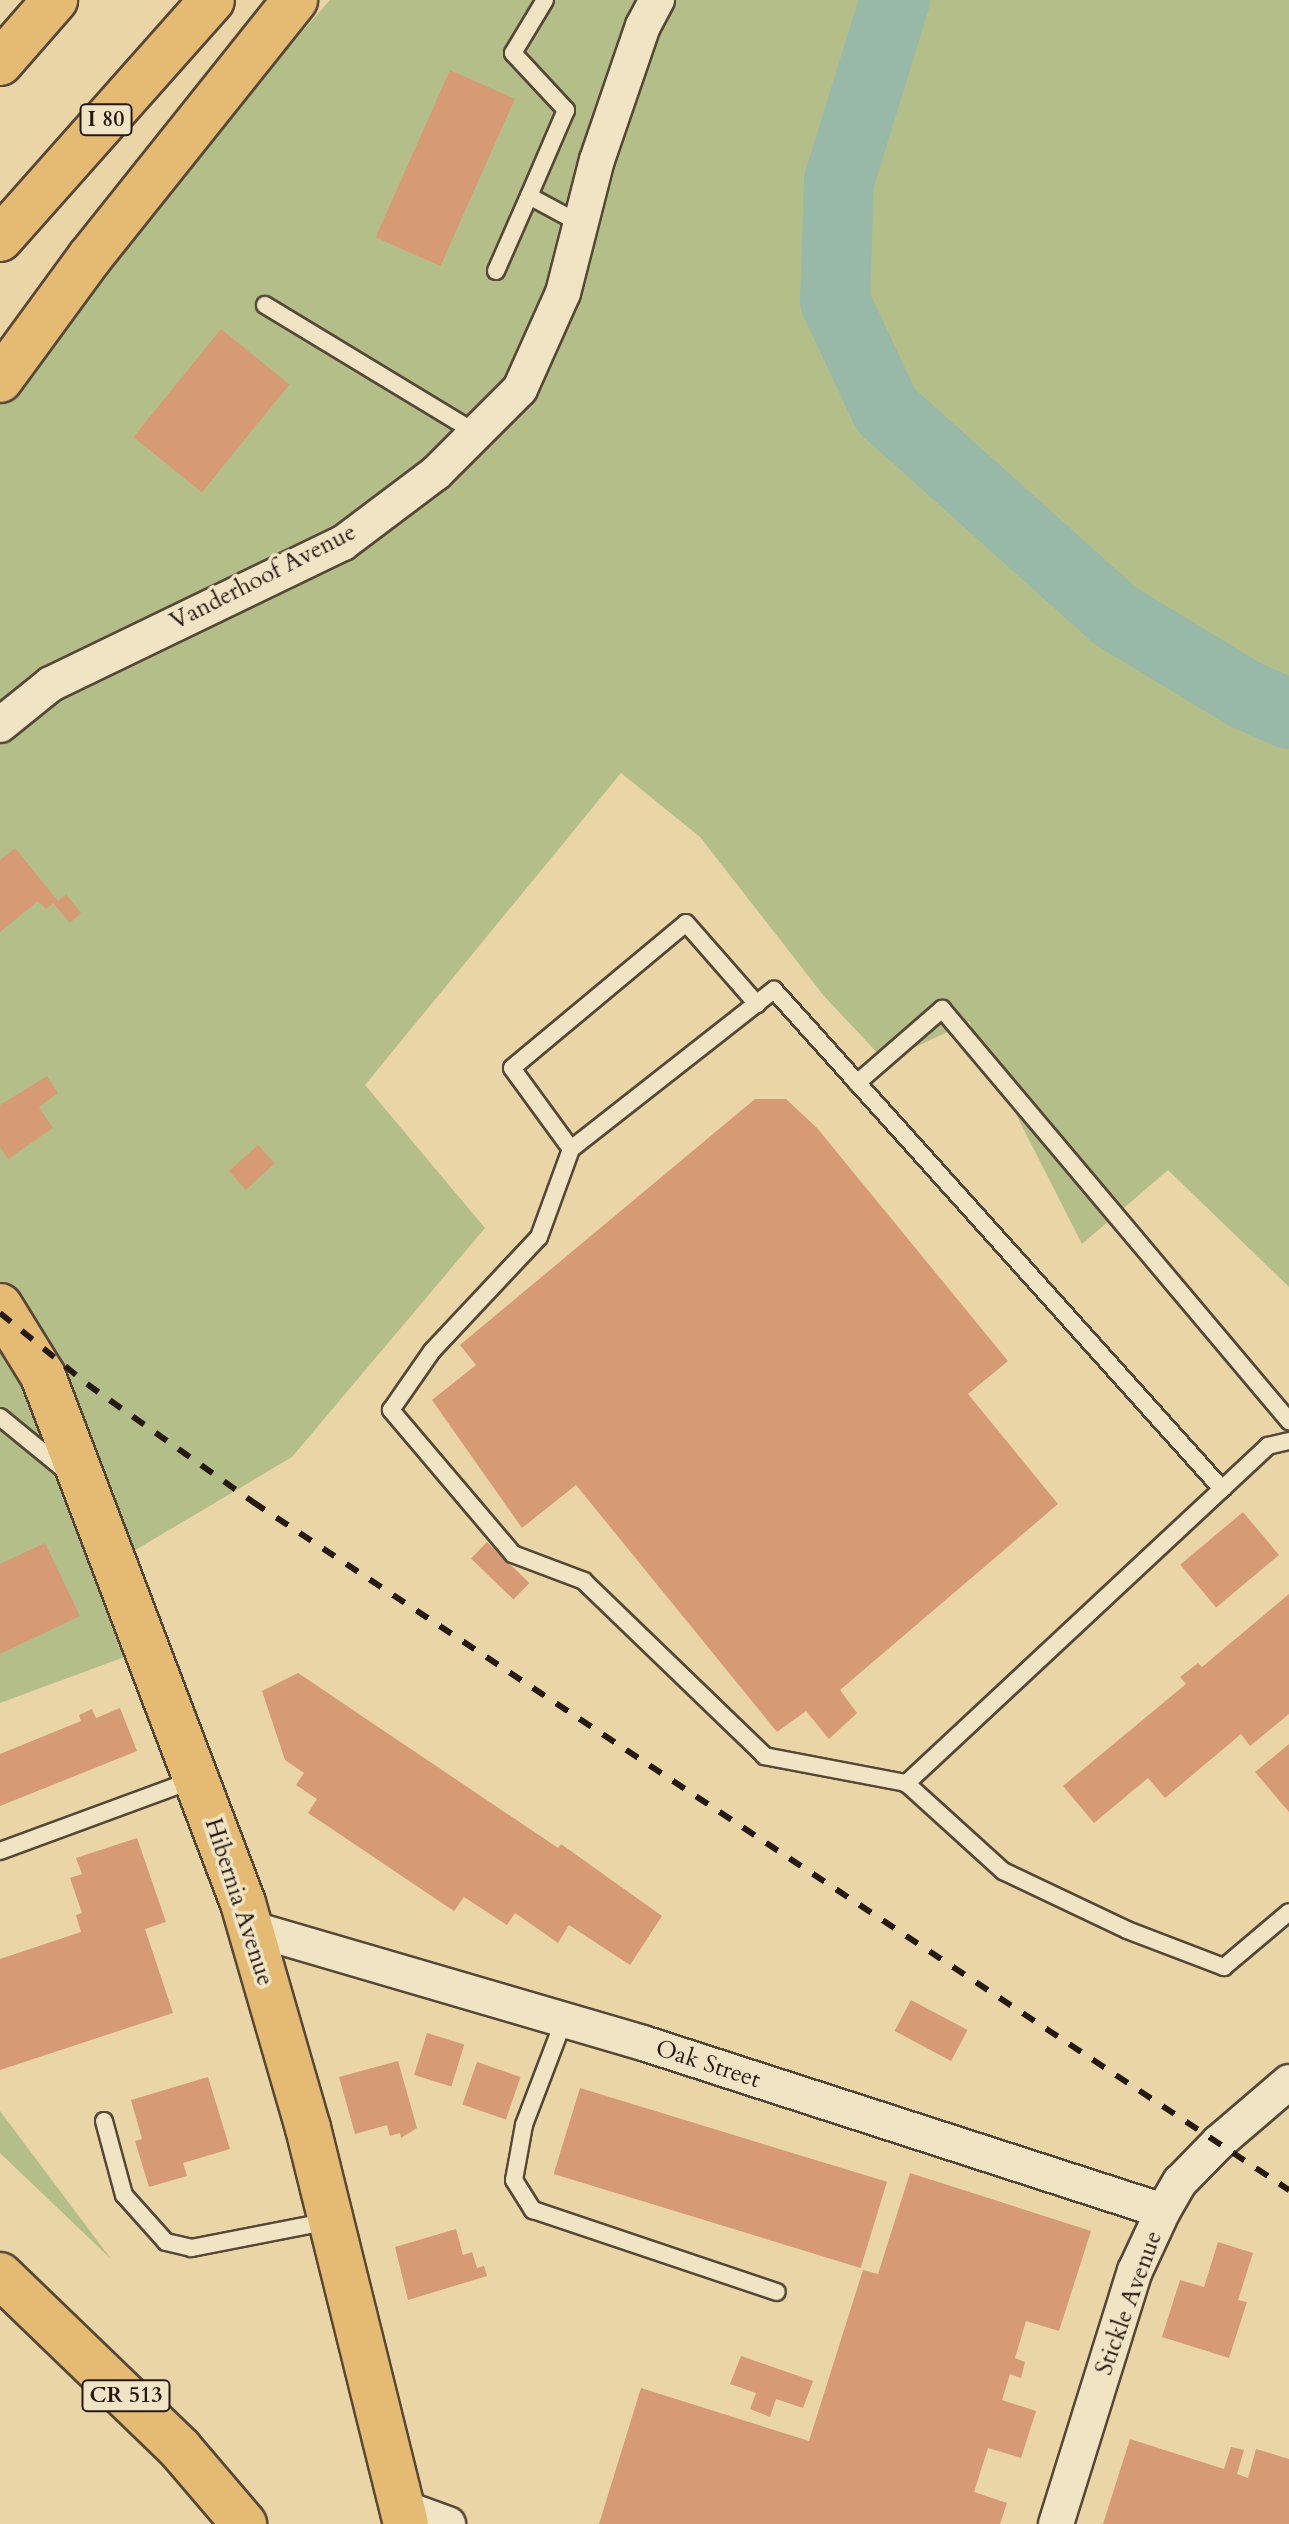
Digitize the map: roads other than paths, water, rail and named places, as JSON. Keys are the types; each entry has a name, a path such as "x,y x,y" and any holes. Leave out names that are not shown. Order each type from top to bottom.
{"main road":[{"path":"0,63 55,0"},
{"name":"I 80","path":"0,239 212,0"},
{"path":"0,380 90,257 295,0"},
{"name":"Hibernia Avenue","path":"0,1306 43,1376 198,1778 250,1928 332,2221 405,2516"},
{"name":"CR 513","path":"0,2275 180,2449 244,2524"}],"street":[{"name":"Vanderhoof Avenue","path":"0,725 51,684 343,543 436,473 520,389 563,293 581,224 643,26 657,0"},
{"name":"Oak Street","path":"250,1928 564,2020 1163,2211"},
{"name":"Stickle Avenue","path":"1056,2524 1135,2271 1163,2211 1180,2182 1219,2142 1289,2082"},
{"path":"405,2516 448,2524"}],"lane":[{"path":"496,271 566,110 513,53 545,0"},
{"path":"529,196 581,224"},
{"path":"265,305 476,433"},
{"path":"571,1149 512,1068 686,923 757,1004"},
{"path":"1222,1489 774,990 571,1149 539,1237 432,1351 391,1410 513,1554 584,1581 765,1756 906,1783 1003,1871 1127,1930 1224,1967 1289,1912"},
{"path":"857,1083 942,1009 1289,1421"},
{"path":"0,1417 86,1488"},
{"path":"906,1783 1268,1446 1289,1441"},
{"path":"0,1851 198,1778"},
{"path":"564,2020 524,2125 514,2180 533,2210 777,2292"},
{"path":"104,2121 124,2195 166,2242 191,2248 332,2221"}],"waterway":[{"path":"895,0 839,181 835,301 886,410 1117,617 1244,694 1289,714"}],"railway":[{"path":"0,1313 87,1384 253,1502 1289,2190"}]}
